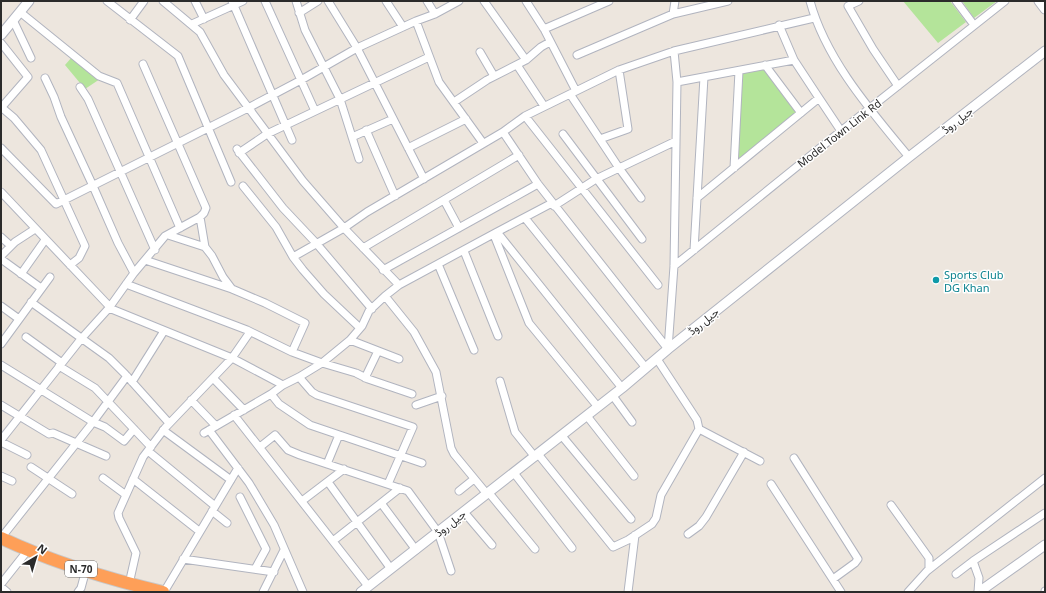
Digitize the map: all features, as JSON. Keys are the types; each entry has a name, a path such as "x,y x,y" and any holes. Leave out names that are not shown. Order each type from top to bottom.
{"highway":[{"name":"N-70","path":"1,538 26,552 84,577 132,588 163,592"},
{"name":"N-70","path":"1,545 86,571 132,588"}],"main road":[{"path":"1,35 29,1"},
{"path":"1039,1 1045,9"},
{"name":"جیل روڈ","path":"365,589 613,396 668,349 1045,51"},
{"path":"978,592 1045,545"}],"street":[{"path":"107,1 178,56 231,182"},
{"path":"130,20 144,1"},
{"path":"163,1 200,32 224,75 303,181 344,228 399,286"},
{"path":"196,1 204,19"},
{"path":"192,24 233,3 243,1"},
{"path":"265,1 315,111"},
{"path":"296,1 305,30 340,99 359,159"},
{"path":"300,12 318,1"},
{"path":"328,1 357,48 424,179"},
{"path":"386,1 403,27"},
{"path":"426,1 435,14"},
{"path":"1,148 56,204 63,199 93,186 248,108 357,48 435,14 459,1"},
{"path":"484,1 526,60"},
{"path":"526,1 544,29 573,92 600,139 641,198"},
{"path":"544,29 609,1"},
{"path":"674,14 675,1"},
{"path":"577,55 674,14 728,1"},
{"path":"810,1 814,18 837,63 869,109 909,157"},
{"path":"859,1 848,6 873,49 898,86"},
{"path":"956,1 974,25"},
{"name":"Model Town Link Rd","path":"674,266 1005,1"},
{"path":"233,3 292,140"},
{"path":"20,12 100,76 117,84 180,228"},
{"path":"293,257 503,132 525,116 619,70 674,51 779,25 814,18"},
{"path":"13,20 31,58"},
{"path":"416,21 439,82 483,143"},
{"path":"779,25 794,60 841,131"},
{"path":"454,102 494,76 526,60 541,47 550,42"},
{"path":"1,43 28,77 1,108 14,118 41,150 84,246 79,258 70,266"},
{"path":"668,349 674,266 677,82 674,51"},
{"path":"480,52 494,76"},
{"path":"372,309 316,243 283,208 238,151 267,134 429,57"},
{"path":"677,82 794,60"},
{"path":"27,455 1,440 82,338 109,307 145,260 168,235 200,216 204,213 206,208 143,64"},
{"path":"517,65 544,106"},
{"path":"765,65 801,113"},
{"path":"600,139 628,129 619,70"},
{"path":"734,168 739,71"},
{"path":"694,250 704,77"},
{"path":"45,78 54,97 61,118 118,243 134,273"},
{"path":"80,87 88,99 155,250"},
{"path":"697,198 818,98"},
{"path":"525,116 658,285"},
{"path":"352,137 393,118"},
{"path":"408,148 466,119"},
{"path":"366,130 395,196"},
{"path":"503,132 553,204 668,349"},
{"path":"562,134 642,239"},
{"path":"209,430 322,363 350,340 360,328 372,309 385,296 399,286 596,180 676,141"},
{"path":"363,248 519,155"},
{"path":"383,270 538,184"},
{"path":"243,186 276,227 293,257 324,294 360,328"},
{"path":"1,192 109,307 232,358 283,385"},
{"path":"444,200 459,228"},
{"path":"200,216 205,247 232,289"},
{"path":"525,218 646,368"},
{"path":"35,229 15,242 1,258 41,288"},
{"path":"496,234 622,388"},
{"path":"496,234 529,323 598,407"},
{"path":"168,235 205,247"},
{"path":"1,236 11,246"},
{"path":"21,274 45,240"},
{"path":"464,250 498,336"},
{"path":"145,260 232,289 265,302 305,323 292,352"},
{"path":"438,264 474,350"},
{"path":"1,344 50,277"},
{"path":"126,284 250,332 292,352 356,373 365,378 412,394"},
{"path":"385,296 414,332 436,372 442,396 451,448 454,454 535,549"},
{"path":"31,302 109,358 169,423"},
{"path":"1,306 19,319"},
{"path":"132,382 164,331"},
{"path":"132,588 136,553 118,513 143,457 169,423 232,358 250,332"},
{"path":"26,337 61,365 95,388 134,429 149,449 213,508 227,523"},
{"path":"350,340 399,359"},
{"path":"365,378 378,351"},
{"path":"500,381 515,432 537,455 613,547 652,524 656,518 661,495 699,429 697,420 657,359"},
{"path":"1,365 93,422 105,427 124,441 134,429"},
{"path":"1,538 93,422 127,376"},
{"path":"299,377 312,392 317,395 413,427 388,484"},
{"path":"213,378 244,410"},
{"path":"271,394 279,404 310,425 422,463"},
{"path":"416,405 442,396"},
{"path":"613,396 632,422"},
{"path":"191,400 209,430 249,483 274,525 303,592"},
{"path":"1,405 49,434 53,433 106,456"},
{"path":"234,415 333,541 365,589"},
{"path":"587,416 634,476"},
{"path":"699,429 760,461"},
{"path":"163,430 231,480"},
{"path":"260,448 275,435 288,450 408,491 438,532 452,571"},
{"path":"327,464 339,435"},
{"path":"562,436 631,519"},
{"path":"688,534 699,526 706,517 744,452"},
{"path":"794,458 858,559 855,563 832,579"},
{"path":"31,467 72,494"},
{"path":"163,592 238,468"},
{"path":"302,501 344,470"},
{"path":"514,473 572,548"},
{"path":"1,476 12,481"},
{"path":"103,478 126,495"},
{"path":"908,592 928,569 1045,478"},
{"path":"133,479 199,531"},
{"path":"459,491 474,479"},
{"path":"328,482 391,569"},
{"path":"772,484 841,592"},
{"path":"333,541 400,488"},
{"path":"240,498 266,549 255,569"},
{"path":"381,503 416,550"},
{"path":"891,505 929,558 928,569"},
{"path":"464,512 492,545"},
{"path":"956,574 1045,513"},
{"path":"628,592 635,535"},
{"path":"263,592 284,550"},
{"path":"1,584 26,552"},
{"path":"183,559 274,572"},
{"path":"973,561 979,578 978,592"},
{"path":"78,592 81,588 84,577"},
{"path":"1,587 7,592"}],"green space":[{"path":"903,1 950,1 966,22 938,43"},
{"path":"962,1 997,1 974,18"},
{"path":"72,57 100,79 85,89 65,65"},
{"path":"764,67 796,113 737,160 743,73"}],"place":[{"name":"Sports Club DG Khan","path":"936,280"}]}
